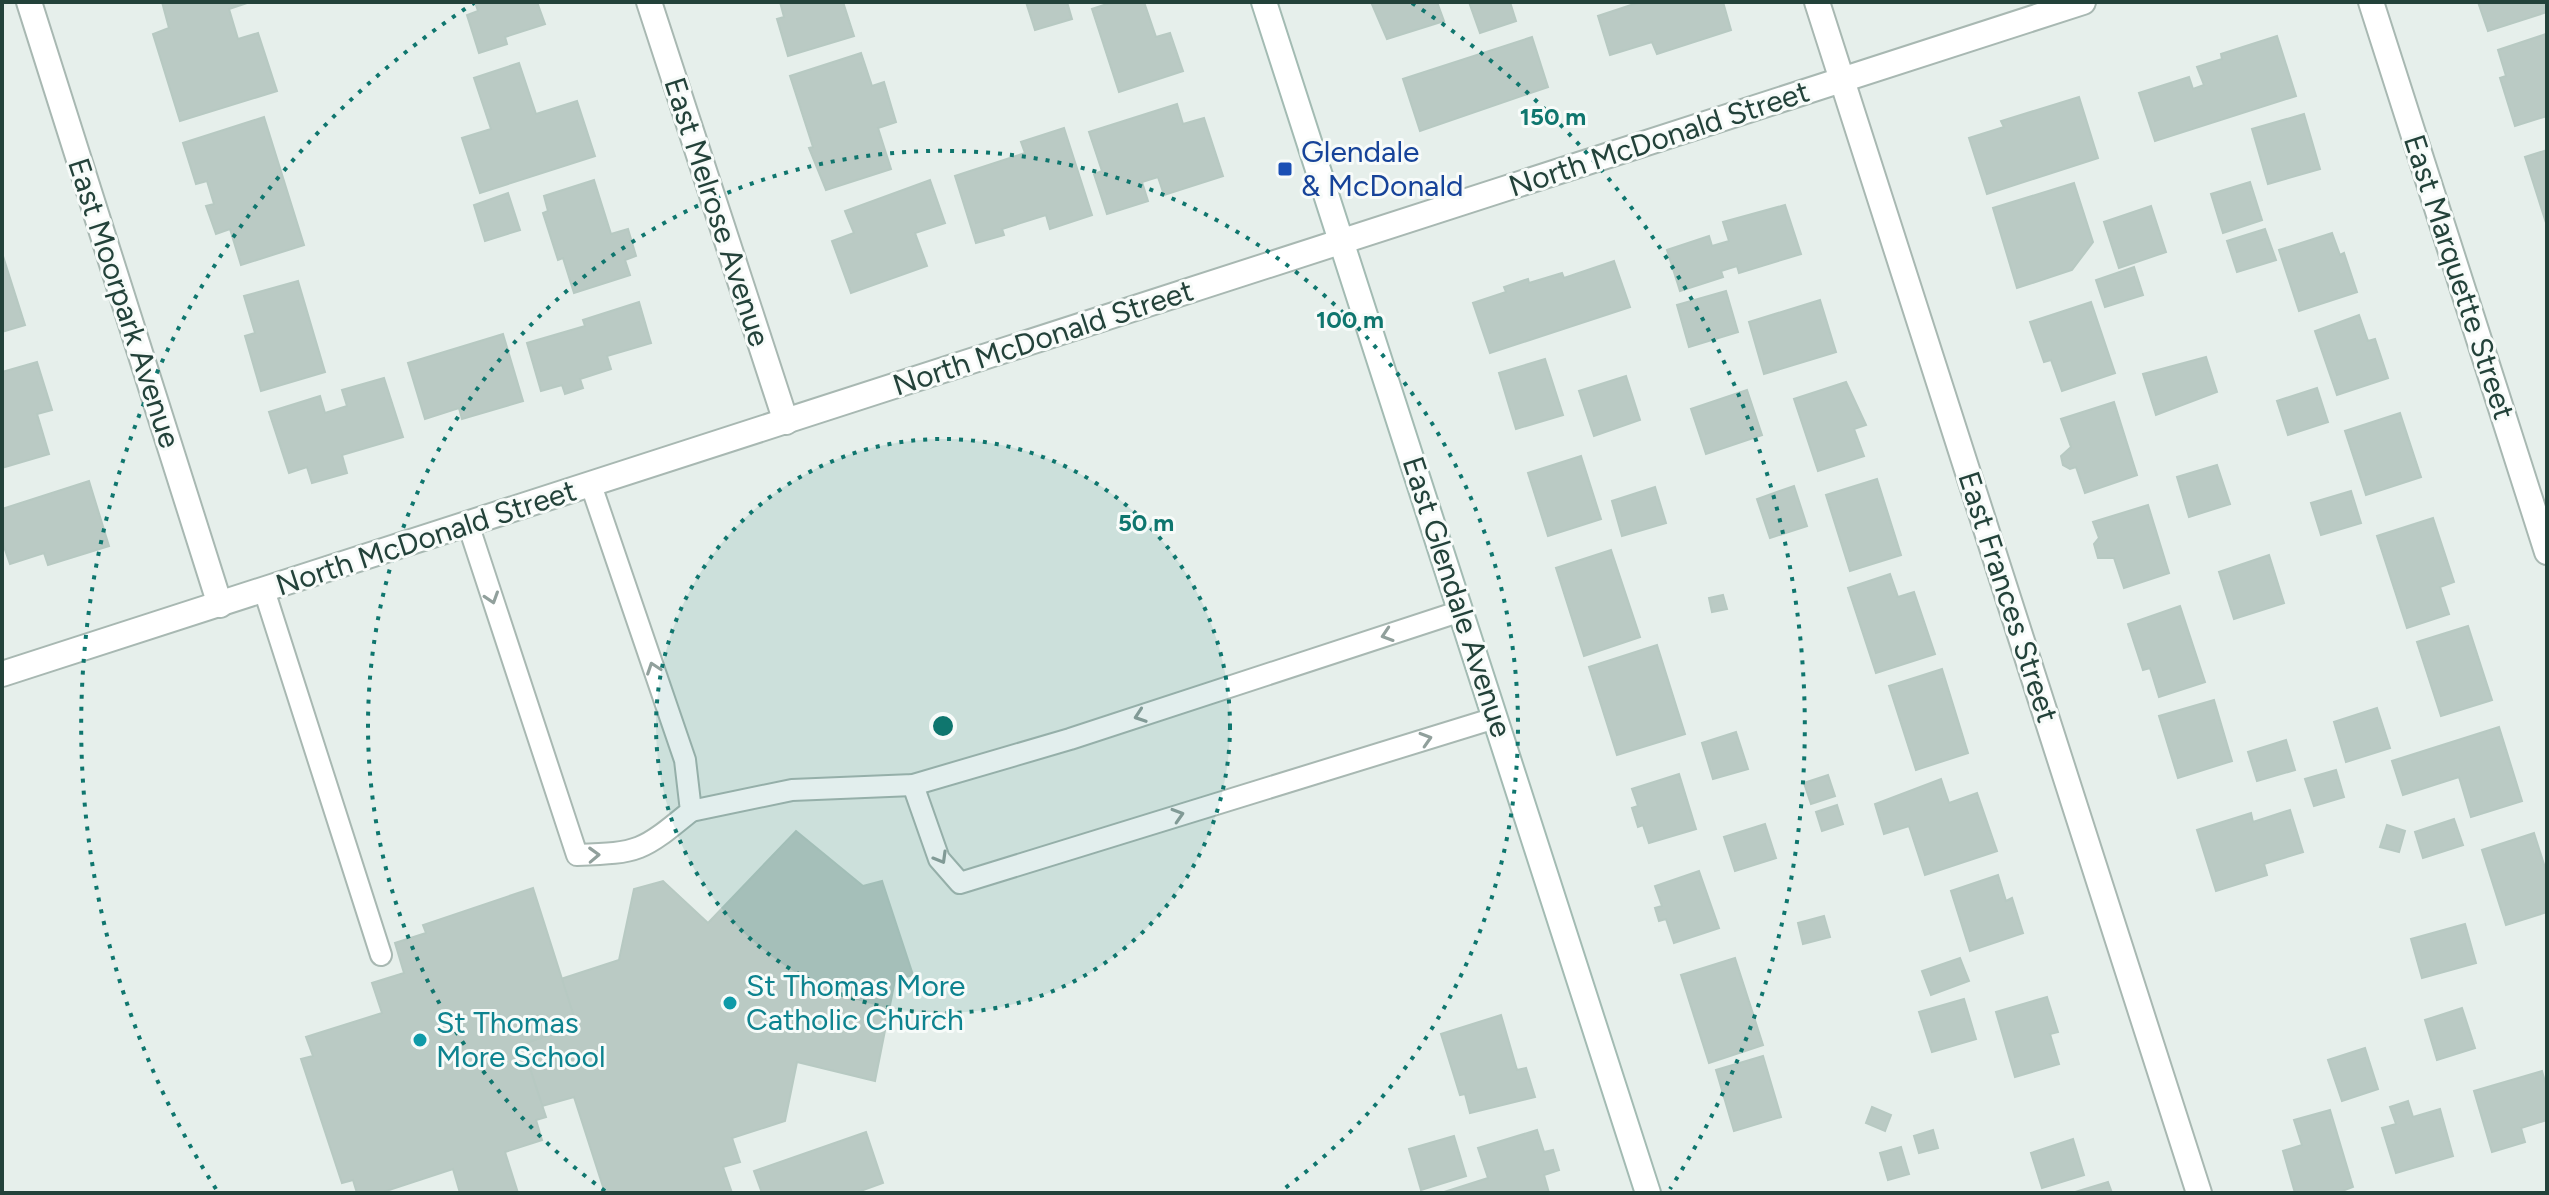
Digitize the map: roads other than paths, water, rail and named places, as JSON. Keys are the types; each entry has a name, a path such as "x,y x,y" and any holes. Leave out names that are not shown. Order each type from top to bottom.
{"street":[{"name":"East Moorpark Avenue","path":"29,2 220,605"},
{"name":"East Melrose Avenue","path":"649,2 786,422"},
{"name":"East Glendale Avenue","path":"1264,2 1648,1193"},
{"name":"East Frances Street","path":"1817,2 2199,1193"},
{"name":"North McDonald Street","path":"2,674 2083,2"},
{"name":"East Marquette Street","path":"2371,2 2547,552"}],"lane":[{"path":"591,485 685,760 691,811"},
{"path":"468,524 577,855 629,853 645,847 691,811 792,790 913,785 1070,739 1461,611"},
{"path":"264,590 381,955"},
{"path":"913,785 939,859 960,883 1495,718"}],"place":[{"name":"Glendale & McDonald","path":"1285,169"},
{"name":"St Thomas More Catholic Church","path":"730,1003"},
{"name":"St Thomas More School","path":"420,1040"}]}
